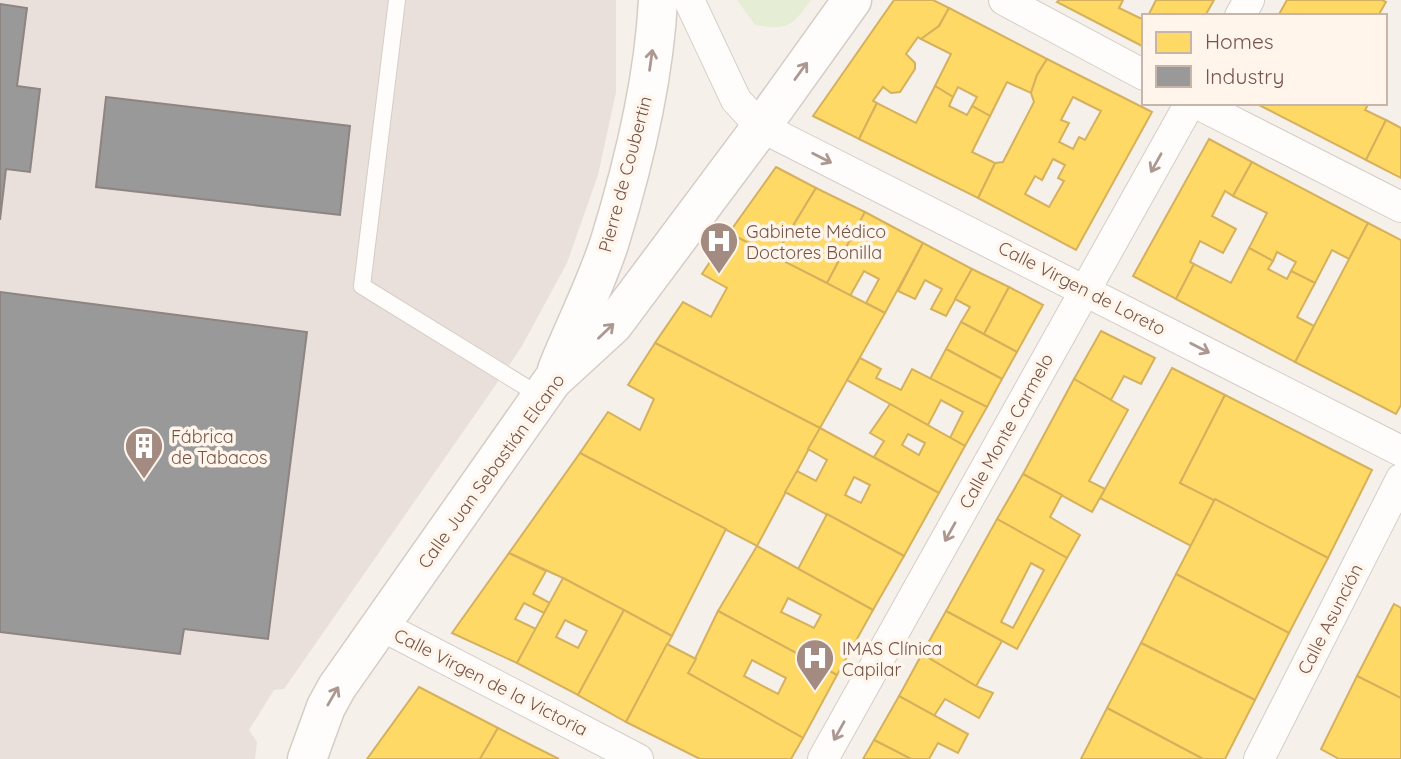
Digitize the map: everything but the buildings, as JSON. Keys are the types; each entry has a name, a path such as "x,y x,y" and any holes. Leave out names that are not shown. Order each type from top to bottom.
{"main road":[{"name":"Pierre de Coubertin","path":"547,389 609,243 644,113 658,0"},
{"name":"Calle Juan Sebastián Elcano","path":"307,759 326,707 337,687 547,389 613,325 852,0"}],"street":[{"path":"689,0 736,100 761,127"},
{"path":"1004,0 1142,74"},
{"name":"Calle Monte Carmelo","path":"823,759 1189,105"},
{"path":"1200,105 1401,207"},
{"name":"Calle Virgen de Loreto","path":"761,127 1401,451"},
{"name":"Calle Asunción","path":"1259,759 1401,479"},
{"name":"Calle Virgen de la Victoria","path":"380,625 638,759"}],"lane":[{"path":"397,0 362,286 547,389"}],"shaded area":[{"path":"0,0 616,0 616,92 598,175 567,263 522,346 504,373 284,689 274,690 249,730 257,742 255,759 0,759"}],"green space":[{"path":"737,0 811,0 788,25 775,27 755,25"}],"place":[{"name":"Gabinete Médico Doctores Bonilla","path":"719,275"},
{"name":"Fábrica de Tabacos","path":"144,480"},
{"name":"IMAS Clínica Capilar","path":"815,692"}]}
